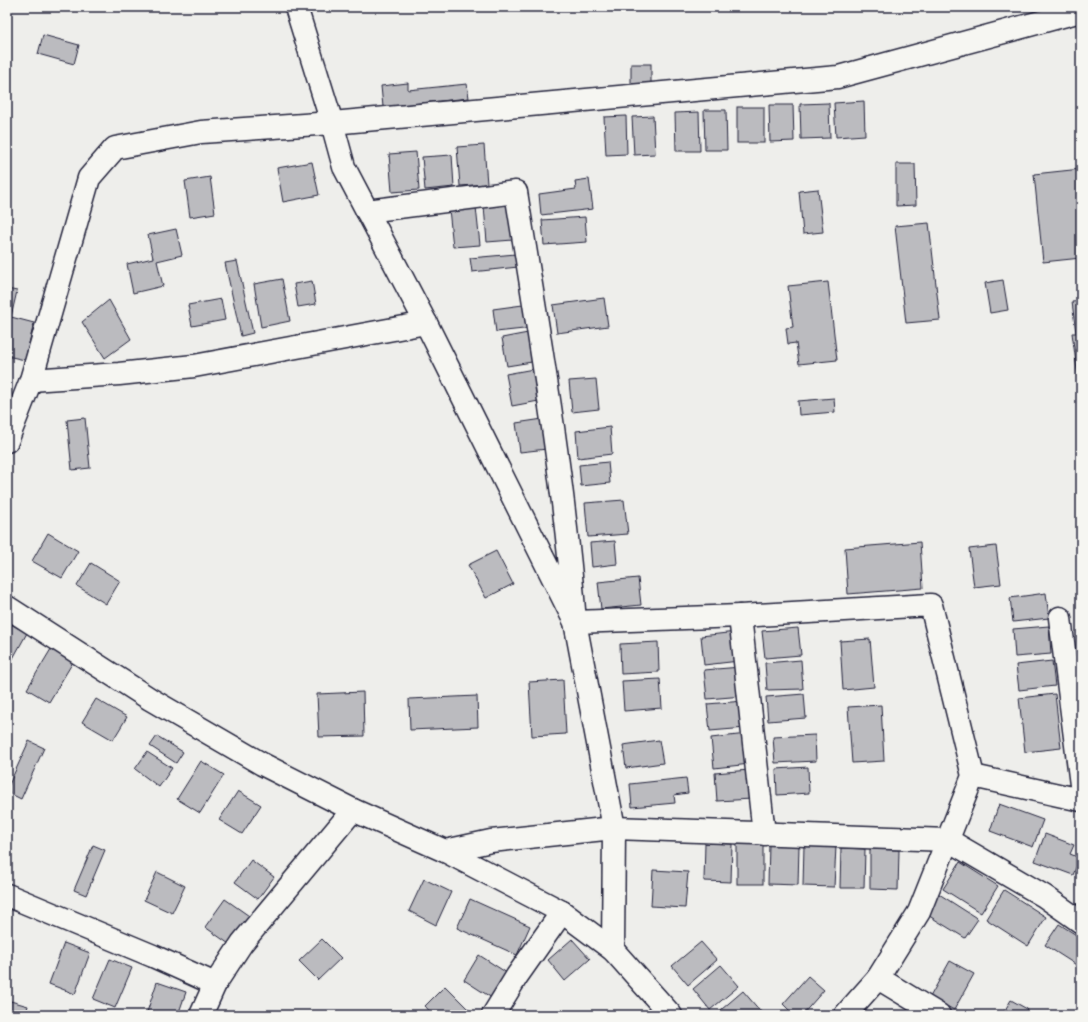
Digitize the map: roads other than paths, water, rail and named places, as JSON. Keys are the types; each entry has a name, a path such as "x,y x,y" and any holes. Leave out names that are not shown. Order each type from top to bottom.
{"street":[{"path":"296,7 344,167 426,322 575,622"},
{"path":"7,441 31,380 90,178 116,148 201,132 332,123 838,77 1081,11"},
{"path":"366,211 516,192 540,341 570,554 575,622 614,828 613,950"},
{"path":"31,380 120,374 194,366 426,322"},
{"path":"575,622 740,616 932,606 973,776 919,912 878,978 845,1015"},
{"path":"7,607 150,699 262,764 353,810 445,851 562,912 613,950 671,1015"},
{"path":"740,616 764,834"},
{"path":"1060,618 1081,785"},
{"path":"973,776 1081,800"},
{"path":"201,1015 215,984 242,943 353,810"},
{"path":"445,851 491,841 614,828 948,840 1044,896 1081,922"},
{"path":"7,895 153,956 215,984"},
{"path":"493,1015 562,912"},
{"path":"878,978 940,1015"}]}
